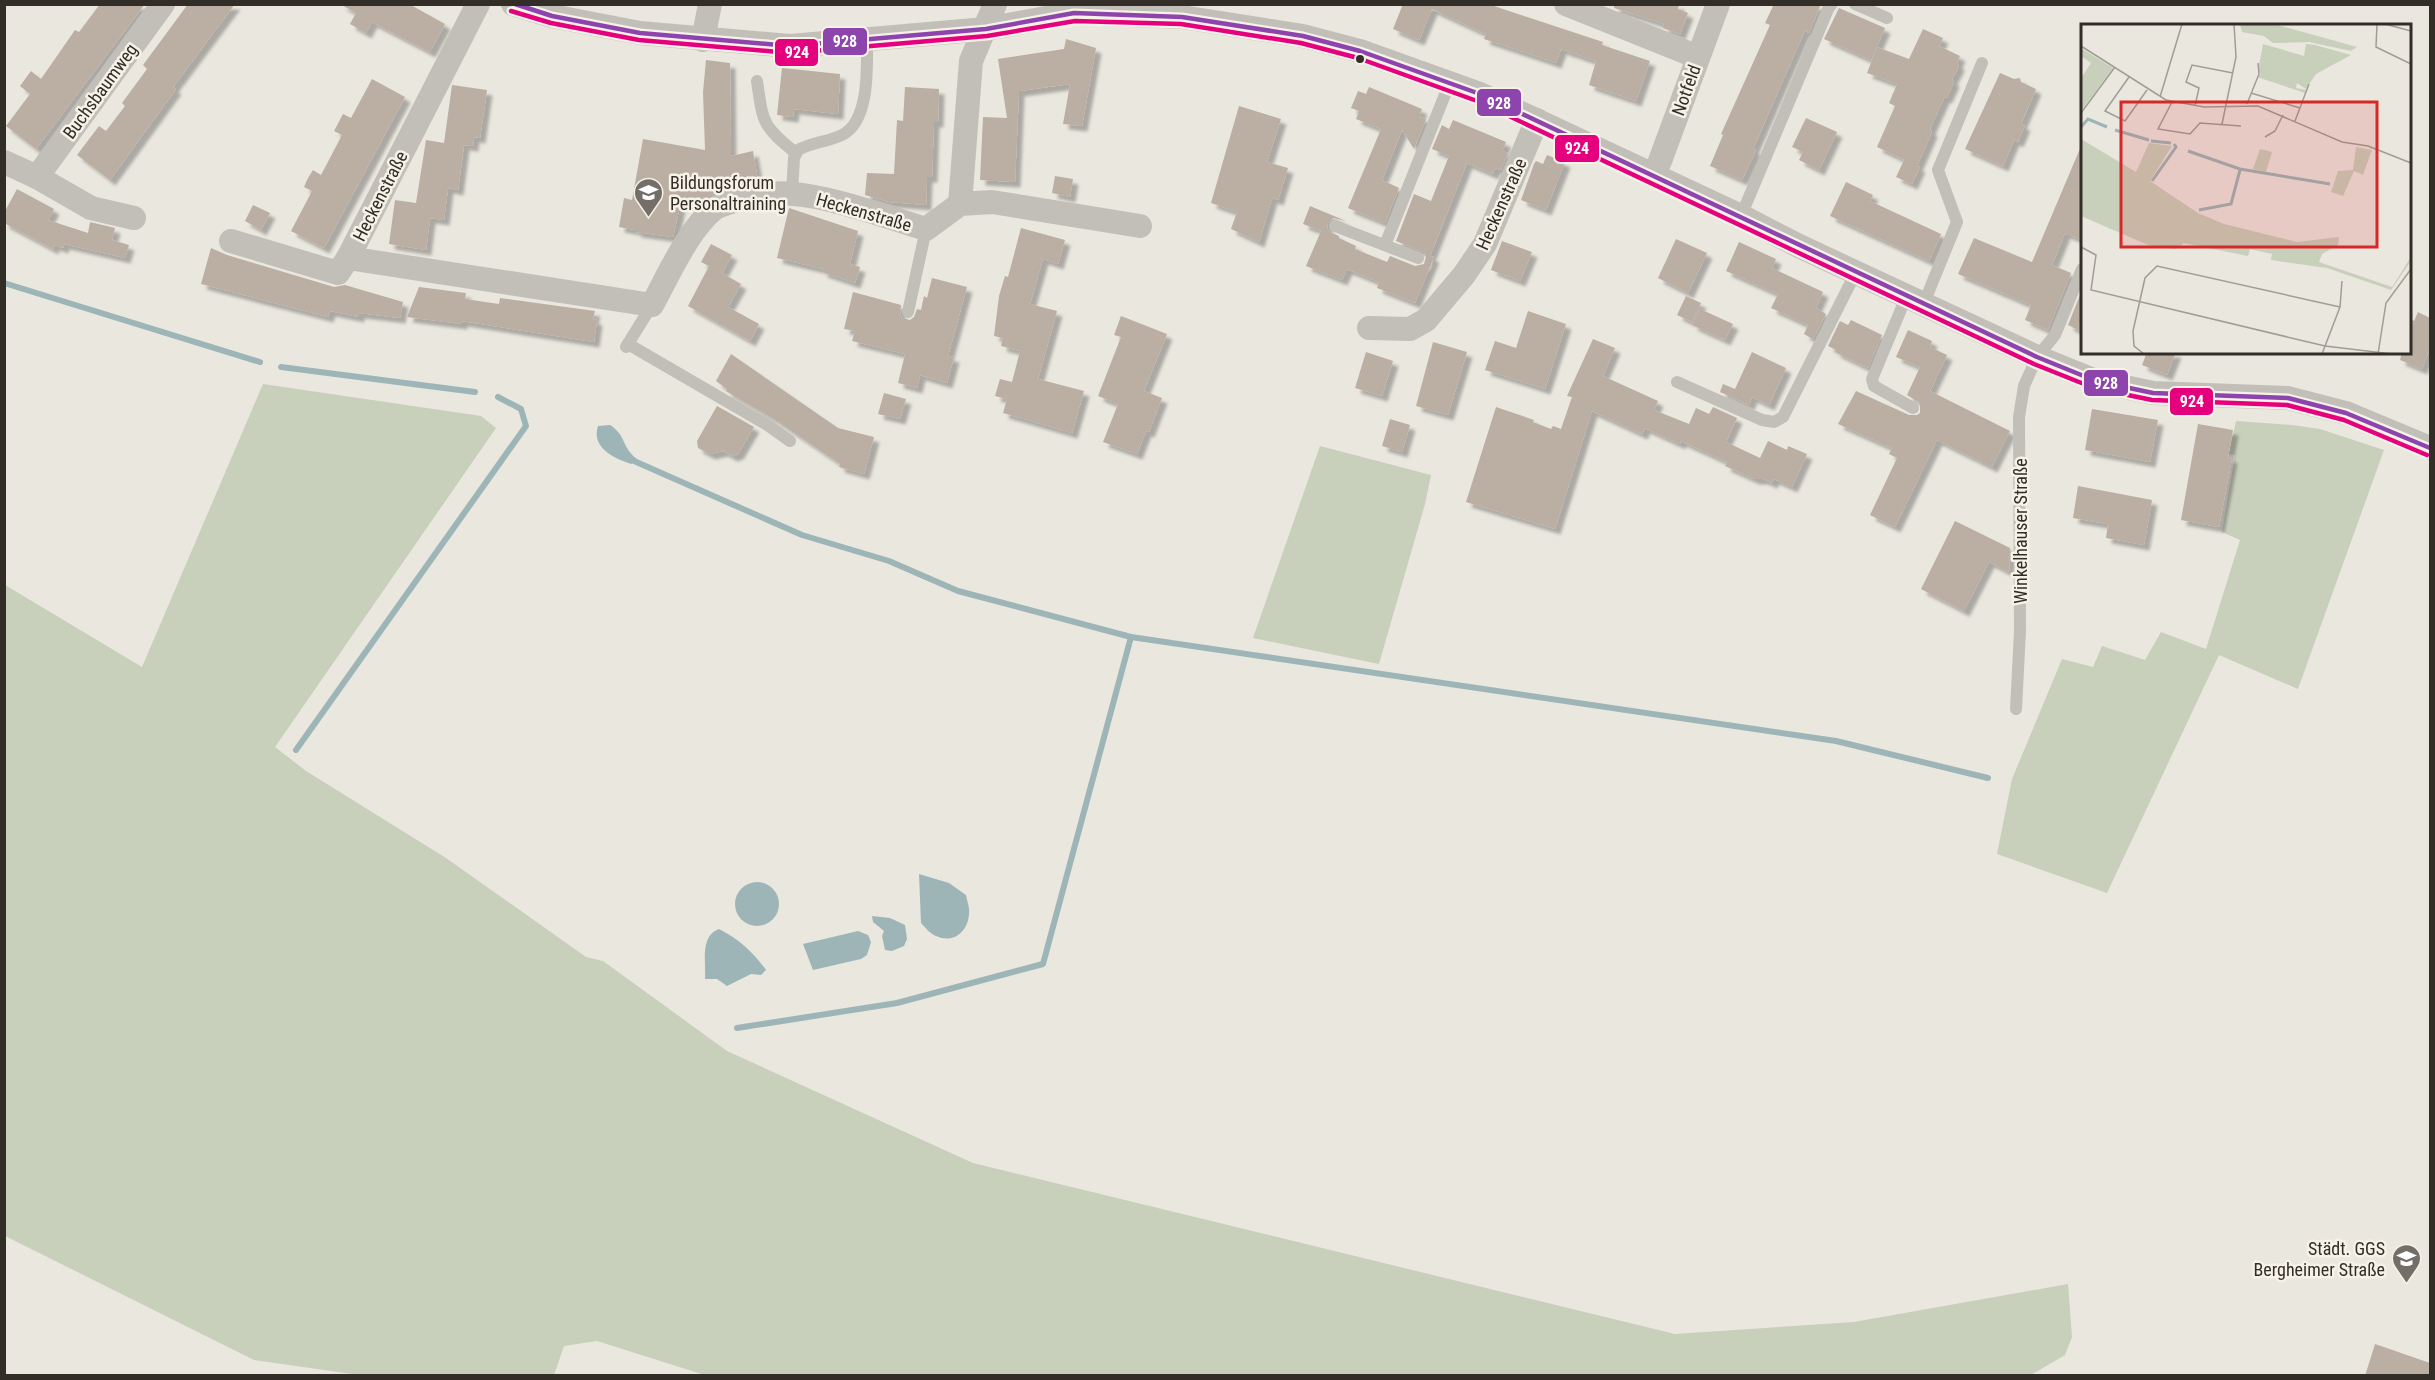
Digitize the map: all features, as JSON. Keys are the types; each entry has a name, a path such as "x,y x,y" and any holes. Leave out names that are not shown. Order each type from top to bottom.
{"street":[{"name":"Buchsbaumweg","path":"37,177 163,4"},
{"name":"Heckenstraße","path":"231,241 338,273 348,258 478,4"},
{"path":"513,4 552,16 640,33 790,46 986,29 1074,13 1198,11 1360,51 1450,82 1538,120 2037,357 2096,381 2153,393 2288,398 2346,413 2430,448"},
{"path":"703,40 710,4"},
{"path":"995,4 971,61 960,204 992,201 1140,226"},
{"path":"1566,4 1594,10 1698,57"},
{"name":"Notfeld","path":"1653,176 1718,4"},
{"name":"Heckenstraße","path":"1369,328 1410,329 1426,320 1464,275 1485,244 1538,120"},
{"path":"4,162 37,177 92,208 134,218"},
{"name":"Heckenstraße","path":"348,258 652,305 693,234 714,209 745,196 782,192 815,197 926,230 960,204"}],"lane":[{"path":"1741,216 1832,4"},
{"path":"1855,4 1887,18"},
{"path":"792,194 796,153 802,148 841,135 856,123 864,94 867,40"},
{"path":"1913,408 1874,386 1872,379 1957,222 1938,170 1982,63"},
{"path":"757,81 761,108 767,127 773,135 796,153"},
{"path":"1385,245 1450,82"},
{"path":"1335,226 1418,258"},
{"path":"908,312 926,230"},
{"name":"Winkelhauser Straße","path":"2016,709 2020,631 2019,417 2024,386 2037,357 2055,334 2081,271"},
{"path":"1677,382 1762,420 1774,422 1783,417 1856,272"},
{"path":"652,305 627,346 769,426 790,441"}],"green space":[{"path":"263,384 481,416 496,428 275,747 306,771 446,858 586,957 603,961 727,1051 973,1163 1675,1334 1854,1322 2068,1284 2072,1337 2065,1355 2029,1376 708,1376 597,1341 564,1346 554,1375 359,1375 254,1360 5,1236 5,585 142,667"},
{"path":"2236,421 2320,429 2384,450 2298,689 2219,655 2107,893 1997,854 2012,779 2062,659 2093,667 2102,646 2145,660 2161,632 2206,649 2240,540 2222,532 2235,455 2229,454"},
{"path":"1320,446 1431,475 1425,504 1379,664 1253,638"}],"water":[{"path":"610,425 619,433 628,450 637,459 631,464 611,455 601,446 597,434 598,426"},
{"path":"919,874 949,883 966,895 969,909 968,920 963,931 958,935 942,938 932,934 921,923"},
{"path":"757,882 766,883 773,888 778,895 778,913 773,920 766,925 757,926 748,925 741,920 736,913 735,904 736,895 741,888 748,883"},
{"path":"872,916 890,918 905,925 907,939 904,946 892,951 885,950 882,936 884,931 873,922"},
{"path":"719,929 745,947 766,970 761,975 751,974 727,986 717,979 705,979 706,943 713,932"},
{"path":"858,931 868,935 871,942 867,955 861,959 813,970 803,944"}],"building":[{"path":"100,4 145,4 36,149 6,126 30,94 20,86 31,71 41,79 75,30 79,32"},
{"path":"188,4 235,4 173,87 176,89 110,180 77,155 99,126 106,131 125,106 122,103 147,69 143,65"},
{"path":"340,4 409,4 445,24 430,52 372,22 366,33 350,24 356,13"},
{"path":"1403,4 1488,4 1603,42 1602,45 1650,61 1636,101 1589,85 1596,61 1561,49 1556,63 1484,39 1486,34 1432,9 1419,40 1393,29"},
{"path":"1614,4 1679,4 1678,9 1688,13 1680,34 1663,28 1664,24 1614,8"},
{"path":"1774,4 1821,4 1809,33 1805,30 1753,149 1756,150 1742,180 1710,166 1723,135 1721,134 1770,25 1765,23"},
{"path":"1839,8 1885,28 1871,60 1824,39"},
{"path":"1923,29 1943,38 1939,46 1960,56 1957,62 1959,66 1952,79 1954,82 1930,129 1932,132 1912,184 1896,177 1904,160 1907,161 1877,147 1895,106 1889,103 1897,84 1867,73 1877,47 1909,59"},
{"path":"1066,39 1096,48 1082,126 1063,124 1070,84 1019,91 1015,182 980,180 983,117 1007,118 998,59 1064,49"},
{"path":"706,60 730,63 731,156 753,151 758,181 681,202 673,237 636,232 636,230 619,227 624,198 632,200 643,139 705,150 703,92"},
{"path":"782,68 840,74 838,114 794,109 793,117 777,115"},
{"path":"2000,73 2014,79 2020,78 2021,82 2036,89 2021,124 2025,125 2018,142 2014,140 2003,166 1965,149"},
{"path":"372,79 405,97 324,248 291,231 312,191 304,187 308,178 313,170 321,175 342,135 334,131 343,114 351,118"},
{"path":"452,85 487,90 480,138 474,137 473,146 464,145 458,190 448,188 444,220 430,218 426,250 389,244 395,200 416,203 426,140 444,143"},
{"path":"905,87 939,89 938,122 934,122 932,177 927,177 926,205 890,202 865,195 867,173 894,174 897,120 903,121"},
{"path":"1369,87 1422,109 1419,116 1426,119 1414,149 1402,130 1382,180 1399,188 1385,223 1348,208 1381,129 1356,119 1359,111 1351,108 1358,91 1366,94"},
{"path":"1239,106 1281,119 1267,162 1288,168 1278,200 1272,198 1259,242 1231,229 1237,212 1211,203"},
{"path":"1806,118 1837,132 1819,170 1799,160 1803,152 1792,147"},
{"path":"1453,120 1506,142 1502,151 1508,153 1501,170 1495,168 1493,174 1467,163 1430,256 1434,257 1415,303 1377,288 1379,282 1347,269 1342,280 1306,266 1321,231 1303,224 1310,206 1346,221 1333,218 1327,228 1339,238 1356,246 1355,249 1387,262 1390,256 1415,266 1424,264 1426,257 1424,252 1396,241 1414,194 1431,201 1449,156 1432,149 1442,125 1449,129"},
{"path":"2081,146 2081,240 2065,233 2052,265 2071,273 2048,330 2025,320 2031,305 1958,274 1974,238 2032,262"},
{"path":"1547,155 1565,162 1546,210 1521,200 1534,164 1536,161 1543,164"},
{"path":"1055,176 1073,179 1070,197 1052,193"},
{"path":"1846,182 1873,195 1870,201 1941,234 1929,261 1830,216"},
{"path":"17,189 54,209 48,220 88,233 90,222 115,228 112,240 129,245 125,258 64,244 63,248 54,245 53,249 4,223 4,213"},
{"path":"253,205 270,213 261,230 245,221"},
{"path":"789,208 858,231 850,264 860,267 855,283 822,272 823,269 777,258"},
{"path":"1021,228 1065,240 1058,264 1043,259 1030,304 1057,311 1038,379 1084,391 1072,433 1003,413 1007,399 995,396 1000,379 1012,382 1020,351 1001,346 1003,338 994,336 999,296 1005,276 1008,277"},
{"path":"1676,239 1707,253 1688,293 1658,278"},
{"path":"1502,241 1532,252 1520,281 1491,270"},
{"path":"1739,242 1776,259 1772,268 1823,292 1816,308 1826,314 1813,339 1804,334 1808,325 1771,308 1778,294 1726,271"},
{"path":"711,244 732,255 722,273 741,284 728,307 759,324 750,341 688,306 709,266 701,262"},
{"path":"211,248 227,255 334,287 345,285 403,302 400,318 359,313 359,317 330,311 328,317 201,284"},
{"path":"932,278 967,287 948,356 954,357 947,383 920,375 917,388 898,383 905,354 852,341 855,331 844,329 853,292 901,305 900,315 910,320 917,309 921,310"},
{"path":"419,287 466,293 465,299 499,304 500,298 595,311 593,319 597,320 594,342 462,321 462,324 407,317"},
{"path":"2081,292 2081,332 2068,325"},
{"path":"1686,296 1701,303 1692,322 1677,315"},
{"path":"1700,309 1733,324 1725,340 1692,325"},
{"path":"1528,311 1566,324 1545,389 1485,370 1495,341 1516,348"},
{"path":"2418,312 2430,318 2430,348 2422,369 2400,360 2402,354 2411,354 2411,319 2414,321"},
{"path":"1121,316 1167,334 1144,391 1162,398 1149,432 1146,431 1137,454 1103,442 1118,404 1098,396 1121,337 1114,335"},
{"path":"1851,320 1882,335 1868,368 1835,352 1836,350 1828,346 1840,321 1848,325"},
{"path":"1908,330 1932,341 1930,347 1947,355 1930,391 2010,431 1992,467 1937,440 1895,527 1870,515 1897,458 1889,454 1892,448 1838,424 1856,391 1909,415 1920,413 1920,403 1907,395 1920,367 1896,357"},
{"path":"1593,339 1615,348 1603,376 1658,401 1654,410 1689,424 1696,408 1709,414 1713,407 1737,418 1726,442 1760,458 1768,441 1787,450 1788,446 1807,454 1792,487 1774,479 1772,483 1763,479 1754,479 1725,466 1727,462 1681,441 1680,444 1645,428 1642,434 1592,411 1555,529 1466,502 1496,407 1534,420 1533,422 1551,429 1553,426 1561,429 1572,397 1567,396"},
{"path":"1433,342 1467,352 1448,415 1416,406"},
{"path":"1366,352 1393,361 1382,396 1355,388"},
{"path":"1752,352 1786,368 1769,405 1752,397 1749,405 1720,392 1723,384 1735,389"},
{"path":"731,354 838,428 874,437 864,474 839,467 840,464 774,419 726,391 727,389 716,381"},
{"path":"2146,354 2175,354 2167,375 2142,365"},
{"path":"884,393 906,399 900,419 878,414"},
{"path":"717,406 754,427 738,454 732,456 723,451 710,454 698,448 697,441"},
{"path":"2092,409 2158,420 2150,462 2085,450"},
{"path":"1390,419 1410,425 1402,452 1382,446"},
{"path":"2198,424 2233,430 2228,457 2232,458 2219,527 2181,520"},
{"path":"2078,486 2152,500 2144,545 2106,538 2108,524 2073,518"},
{"path":"1955,521 2010,548 2009,572 1989,562 1964,611 1921,589"},
{"path":"2375,1344 2430,1363 2430,1376 2365,1376"}],"waterway":[{"path":"4,283 260,362"},
{"path":"281,367 475,392"},
{"path":"296,750 526,426 521,409 498,397"},
{"path":"634,461 802,535 889,561 958,591 1131,637 1836,741 1988,778"},
{"path":"737,1028 897,1003 1043,964 1131,637"}],"transit line":[{"name":"928","path":"515,4 552,16 640,33 790,46 986,29 1074,13 1182,17 1303,36 1360,51 1480,94 2037,357 2096,381 2153,393 2288,398 2346,413 2430,448"},
{"name":"924","path":"511,11 551,23 639,40 790,53 987,36 1075,21 1181,24 1301,43 1358,58 1477,101 2034,364 2094,388 2152,400 2287,405 2344,420 2427,455"}],"place":[{"name":"Bildungsforum Personaltraining","path":"649,218"},
{"name":"Städt. GGS Bergheimer Straße","path":"2406,1284"}]}
